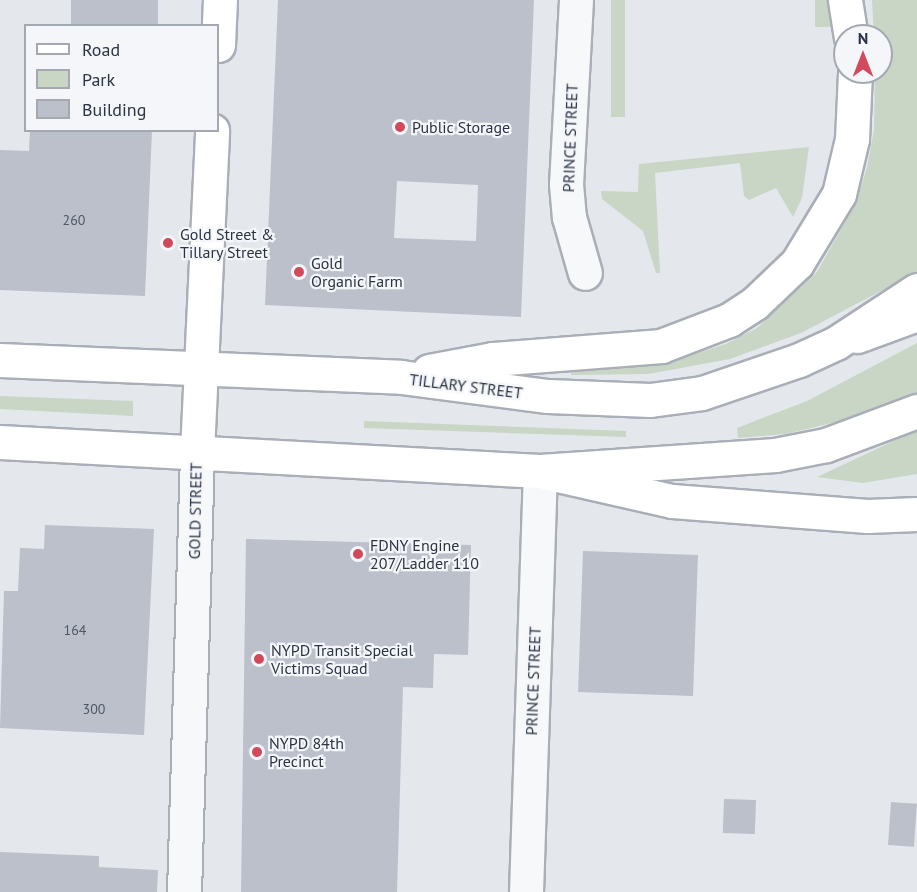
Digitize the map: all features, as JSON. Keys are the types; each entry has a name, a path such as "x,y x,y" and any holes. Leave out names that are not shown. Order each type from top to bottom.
{"main road":[{"path":"219,24 220,0"},
{"path":"845,0 850,24"},
{"path":"401,377 493,359 661,346 737,315 797,263 827,218 848,168 854,84"},
{"name":"GOLD STREET","path":"197,452 199,369 212,132"},
{"path":"836,343 917,290"},
{"name":"TILLARY STREET","path":"0,360 401,377 548,396 650,400 702,393 746,380 836,343 917,314"},
{"path":"0,442 540,471 625,462 775,455 855,436 917,411"},
{"path":"540,471 672,501 867,516 917,514"}],"street":[{"name":"PRINCE STREET","path":"576,0 566,184 569,217 585,273"},
{"name":"GOLD STREET","path":"184,892 197,452"},
{"name":"PRINCE STREET","path":"526,892 540,471"}],"green space":[{"path":"611,0 625,0 625,117 611,117"},
{"path":"815,0 828,0 831,27 815,27"},
{"path":"872,0 917,0 917,272 801,333 730,359 648,374 571,375 571,368 660,365 726,344 757,328 817,272 856,203 867,167 874,130 875,84 893,84 893,24 873,24"},
{"path":"809,147 802,198 793,217 776,188 749,200 744,196 740,163 655,173 660,273 656,273 643,231 602,199 601,191 638,192 639,164"},
{"path":"917,343 917,394 873,413 786,434 738,438 737,428 807,401"},
{"path":"0,396 133,401 133,416 0,409"},
{"path":"364,421 626,431 626,437 364,428"},
{"path":"917,430 917,474 863,483 817,477"}],"building":[{"path":"71,0 158,0 158,24 71,24"},
{"path":"278,0 534,0 521,317 265,305","holes":["397,181 478,185 476,241 394,238"]},
{"path":"30,132 152,132 145,296 0,290 0,150 29,151"},
{"path":"45,525 154,529 144,735 0,728 4,591 18,591 20,548 44,549"},
{"path":"246,539 471,545 468,655 434,654 433,688 403,687 397,892 241,892"},
{"path":"583,551 698,555 693,696 578,692"},
{"path":"724,799 756,800 755,834 723,833"},
{"path":"891,802 917,804 914,847 888,845"},
{"path":"0,852 99,856 99,867 158,870 157,892 0,892"}],"place":[{"name":"Public Storage","path":"400,127"},
{"name":"Gold Street & Tillary Street","path":"168,243"},
{"name":"Gold Organic Farm","path":"299,272"},
{"name":"FDNY Engine 207/Ladder 110","path":"358,554"},
{"name":"NYPD Transit Special Victims Squad","path":"259,659"},
{"name":"NYPD 84th Precinct","path":"257,752"}]}
